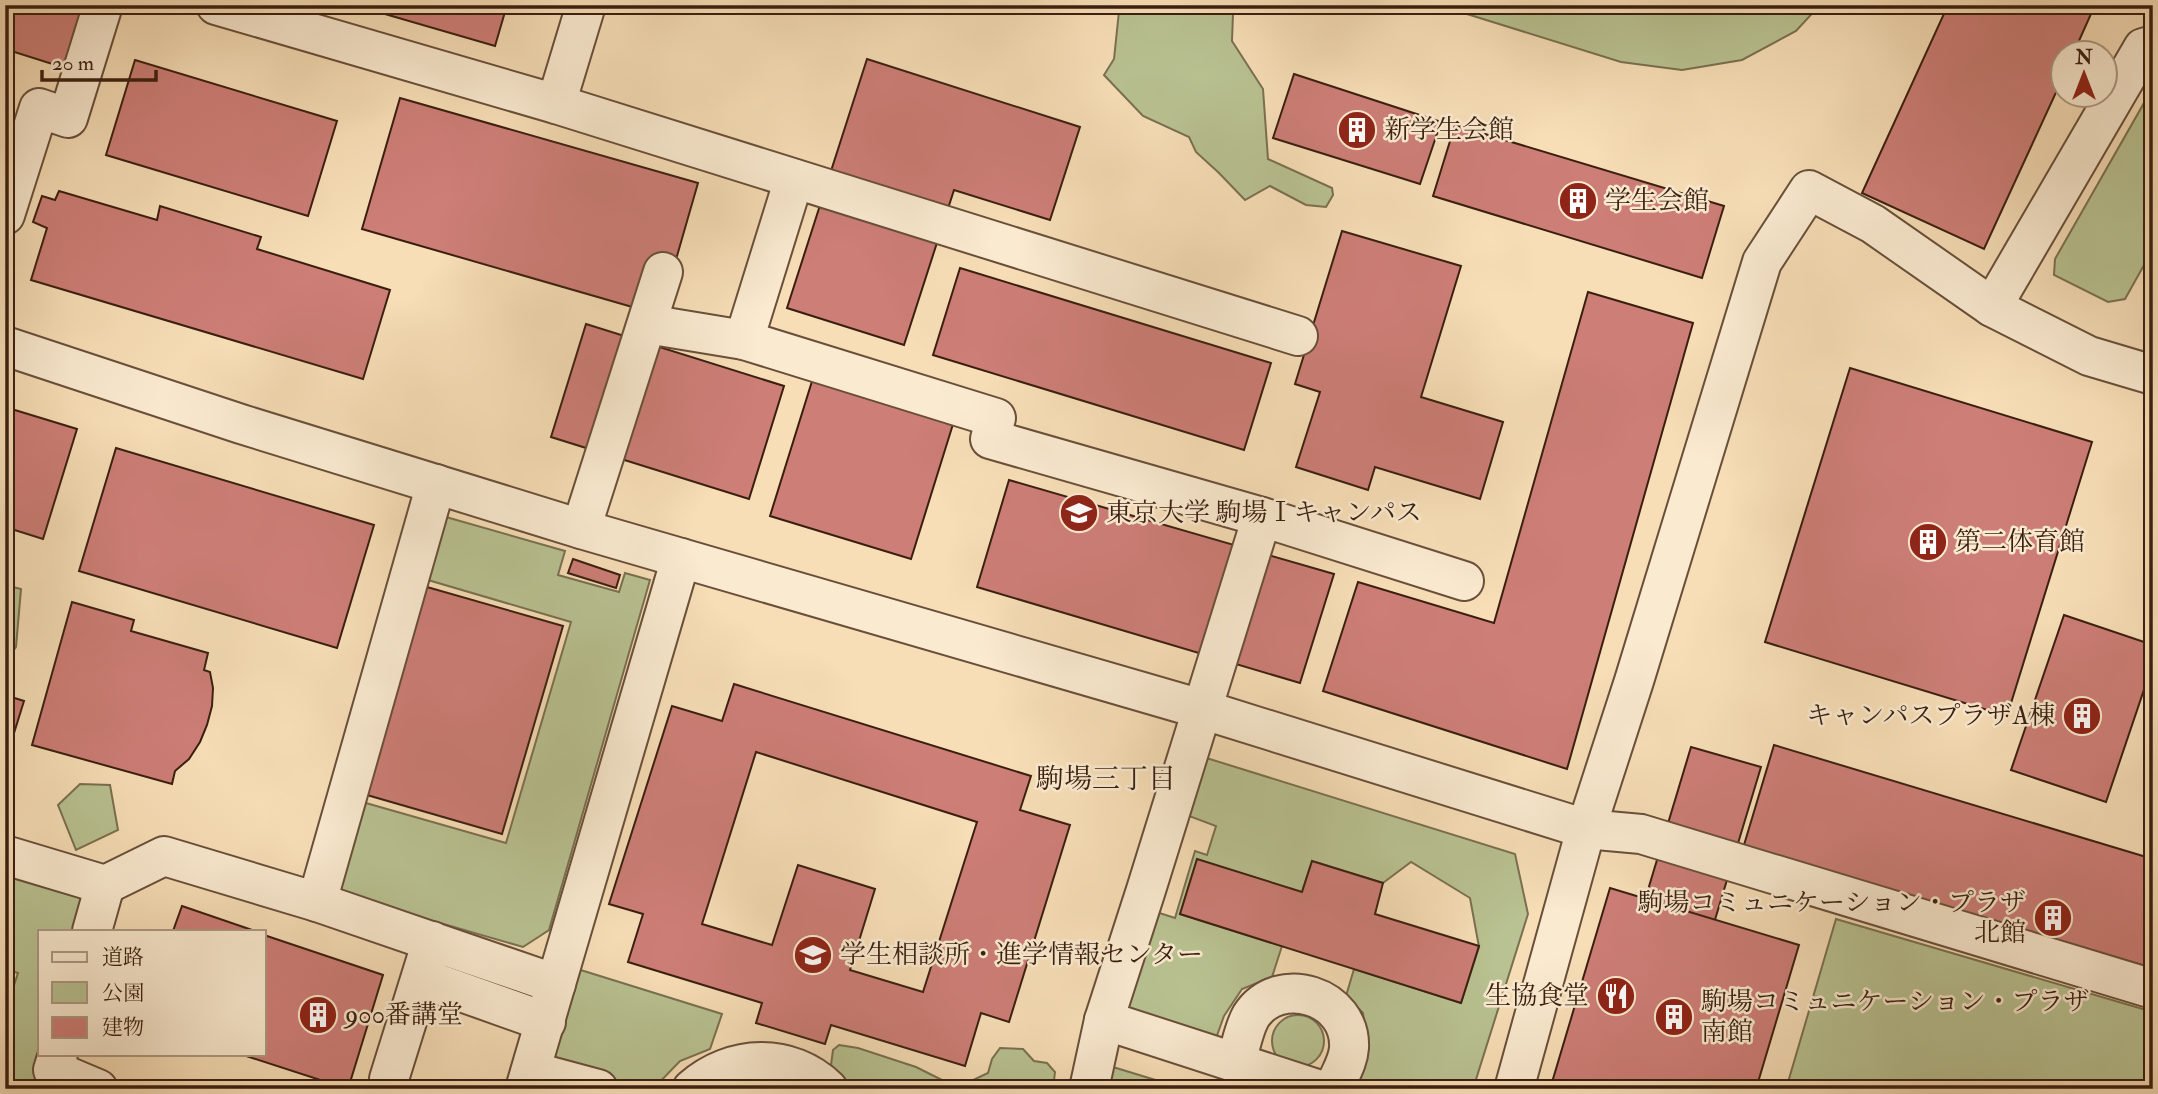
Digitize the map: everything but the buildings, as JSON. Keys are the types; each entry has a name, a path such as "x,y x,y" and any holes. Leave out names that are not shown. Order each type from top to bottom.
{"lane":[{"path":"5,215 39,108 68,118 103,5"},
{"path":"216,5 556,104 1298,336"},
{"path":"556,104 586,5"},
{"path":"1992,307 2143,48 2153,45"},
{"path":"744,340 794,179"},
{"path":"1514,1089 1586,829 1762,262 1810,190 1873,224 1992,307 2089,356 2153,375"},
{"path":"581,529 663,272"},
{"path":"647,324 744,340 996,418 990,439 1262,517 1464,581"},
{"path":"5,346 241,424 581,529 1201,709 1586,829 1641,834 2153,989"},
{"path":"317,902 436,484"},
{"path":"1089,1089 1104,1020 1262,517"},
{"path":"598,1089 528,1080 681,558"},
{"path":"5,855 105,885 164,856 317,902 556,984"},
{"path":"92,930 105,885"},
{"path":"392,1089 389,1079 432,942"},
{"path":"422,978 546,1022"},
{"path":"1236,1062 1252,1014 1264,1003 1280,995 1296,992 1312,995 1328,1003 1347,1030 1349,1047 1346,1064 1335,1089"},
{"path":"1104,1020 1317,1089"},
{"path":"57,1056 53,1070 98,1089"},
{"path":"692,1089 732,1065 762,1060 794,1066 816,1078 828,1089"}],"green space":[{"path":"1055,5 1205,5 1233,14 1232,41 1263,89 1268,159 1332,188 1333,195 1326,207 1306,205 1270,186 1245,200 1196,152 1189,137 1143,116 1104,75 1114,59 1119,11"},
{"path":"1438,5 1820,5 1796,31 1742,60 1682,70 1621,62"},
{"path":"2153,101 2153,249 2125,299 2108,302 2054,275 2055,259 2144,103"},
{"path":"446,517 565,551 558,575 619,592 625,573 650,580 549,930 523,947 333,892 359,801 506,843 571,622 428,580"},
{"path":"5,585 21,589 16,647 5,663"},
{"path":"1200,756 1515,854 1528,914 1473,1089 1354,1089 1365,1028 1363,1013 1346,996 1354,969 1461,1003 1479,947 1470,898 1411,862 1383,883 1312,861 1302,892 1197,860 1180,914 1282,946 1272,977 1242,989 1224,1016 1215,1041 1118,1011 1150,910 1175,918 1195,851 1207,855 1216,826 1181,813"},
{"path":"80,784 110,785 118,830 76,850 58,805"},
{"path":"5,862 97,889 86,930 38,930 38,1056 51,1056 42,1089 5,1089 5,1013 18,973 5,969"},
{"path":"1836,919 2153,1012 2153,1089 1786,1089"},
{"path":"571,967 722,1014 710,1049 680,1061 653,1089 628,1089 541,1065"},
{"path":"1298,1015 1317,1022 1324,1041 1317,1060 1298,1067 1279,1060 1272,1041 1279,1022"},
{"path":"839,1045 858,1048 916,1067 944,1081 967,1083 988,1073 992,1059 1000,1048 1023,1049 1034,1061 1047,1063 1055,1072 1053,1089 851,1089 831,1065 833,1050"},
{"path":"1113,1067 1185,1089 1107,1089"}],"place":[{"name":"新学生会館","path":"1357,130"},
{"name":"学生会館","path":"1578,201"},
{"name":"東京大学 駒場Ⅰキャンパス","path":"1079,513"},
{"name":"第二体育館","path":"1928,542"},
{"name":"キャンパスプラザA棟","path":"2082,716"},
{"name":"駒場コミュニケーション・プラザ 北館","path":"2053,918"},
{"name":"学生相談所・進学情報センター","path":"813,955"},
{"name":"生協食堂","path":"1616,996"},
{"name":"900番講堂","path":"318,1015"},
{"name":"駒場コミュニケーション・プラザ 南館","path":"1674,1017"}],"district":[{"name":"駒場三丁目","path":"1106,779"}]}
